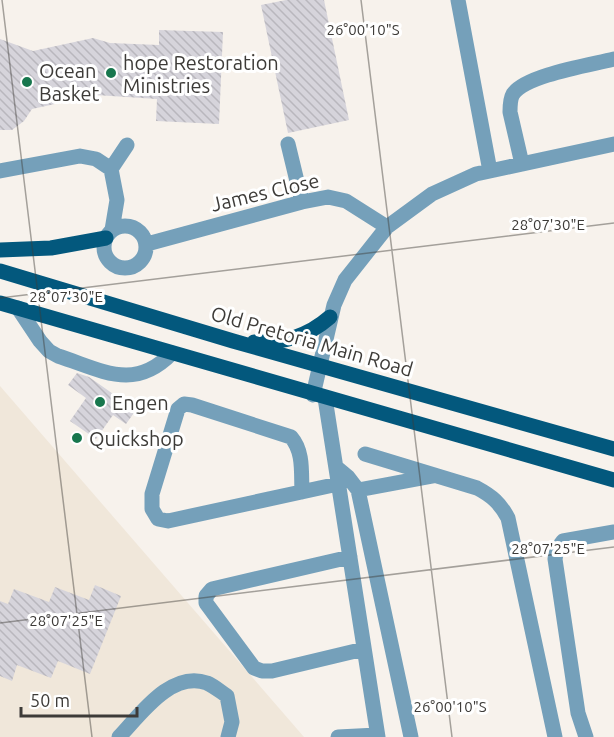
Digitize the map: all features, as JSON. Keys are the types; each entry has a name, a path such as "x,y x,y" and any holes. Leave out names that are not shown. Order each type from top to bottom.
{"main road":[{"path":"0,250 51,248 109,234"},
{"name":"Old Pretoria Main Road","path":"0,270 233,341 614,449"},
{"path":"0,303 614,480"},
{"path":"233,341 263,342 296,338 314,330 330,316"}],"street":[{"path":"458,0 490,171"},
{"path":"522,164 510,112 509,104 513,95 528,82 542,77 614,59"},
{"path":"288,144 302,202"},
{"path":"338,737 377,736 336,466 319,396 319,366 330,316 345,280 387,227 432,194 460,180 490,171 614,144"},
{"path":"117,200 104,248 105,255 109,261 121,268 134,267 144,257 147,244 117,200 111,169 127,145"},
{"path":"0,171 80,156 96,159 111,169"},
{"name":"James Close","path":"147,244 320,198 337,198 353,205 387,227"},
{"path":"109,234 123,226 134,227"},
{"path":"18,308 49,351 120,376 134,376 160,366 172,353"},
{"path":"302,492 298,445 291,437 184,404 178,409 153,494 152,509 158,519 168,521 302,492 338,484"},
{"path":"365,454 477,488 490,494 501,504 508,518 555,737"},
{"path":"336,466 358,490 411,737"},
{"path":"358,490 435,475"},
{"path":"586,737 578,713 555,559 556,549 563,541 614,532"},
{"path":"350,557 212,589 206,596 206,603 254,668 262,671 272,671 364,648"},
{"path":"119,737 169,688 187,682 206,683 227,696 232,722 228,737"}],"shaded area":[{"path":"0,386 304,737 0,737"}],"building":[{"path":"286,0 324,0 349,120 288,133 261,5"},
{"name":"hope Restoration Ministries","path":"159,30 223,32 219,124 156,121 157,99 96,95 32,109 24,121 12,130 0,130 0,39 33,51 93,38 110,43 159,45"},
{"path":"77,373 89,377 136,410 126,424 113,415 96,439 70,421 86,398 68,385"},
{"path":"95,585 121,596 90,674 58,661 51,678 17,665 12,681 0,676 0,601 8,604 14,589 49,602 55,587 89,600"}],"place":[{"name":"hope Restoration Ministries","path":"111,73"},
{"name":"Ocean Basket","path":"27,82"},
{"name":"Engen","path":"100,402"},
{"name":"Quickshop","path":"77,438"}]}
